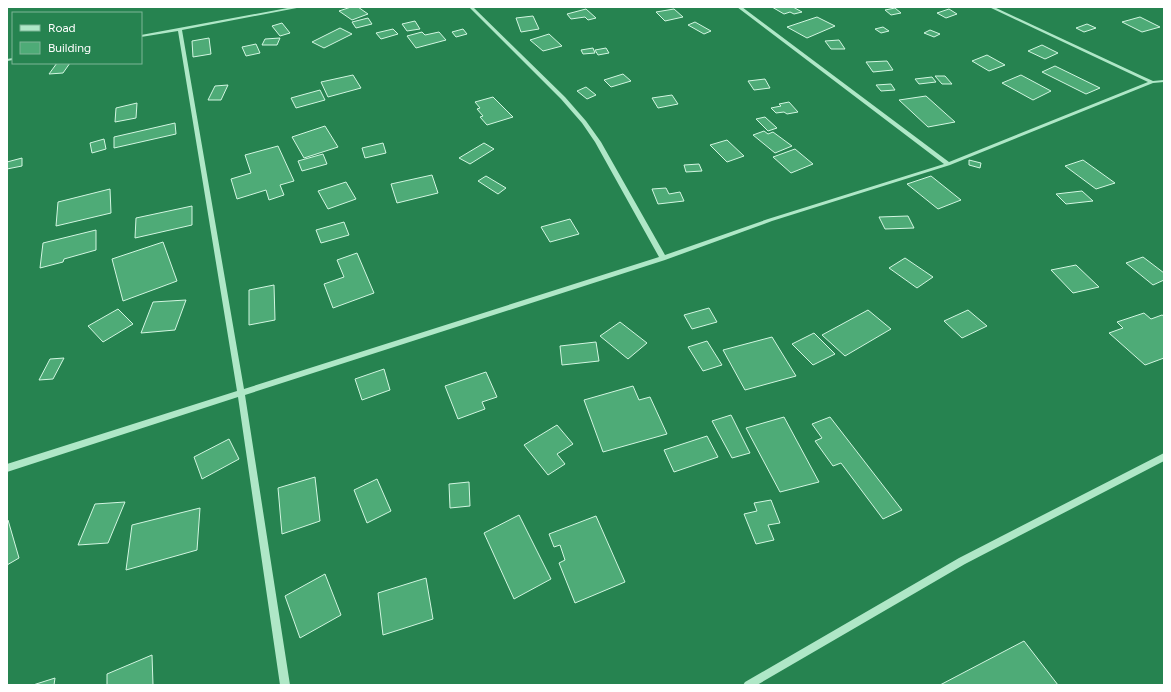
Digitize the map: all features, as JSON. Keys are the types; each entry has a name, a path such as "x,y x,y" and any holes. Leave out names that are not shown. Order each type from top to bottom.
{"street":[{"path":"142,36 300,7"},
{"path":"471,7 563,98 584,122 598,142 663,258"},
{"path":"739,7 948,164"},
{"path":"991,7 1152,82"},
{"path":"180,29 241,393 285,685"},
{"path":"7,468 663,258 770,220 948,164 1152,82 1164,81"},
{"path":"748,685 962,561 1164,457"}],"building":[{"path":"351,7 358,7 368,14 352,20 339,11"},
{"path":"772,7 793,7 802,12 794,14 790,12 784,14"},
{"path":"895,8 901,13 891,15 885,10"},
{"path":"586,9 596,18 588,20 585,17 571,19 567,14"},
{"path":"674,9 683,17 665,21 656,12"},
{"path":"949,9 957,14 946,18 937,13"},
{"path":"533,16 539,29 521,32 516,18"},
{"path":"817,17 835,26 807,38 787,27"},
{"path":"1140,17 1160,27 1142,32 1122,22"},
{"path":"368,18 372,24 356,28 352,22"},
{"path":"415,21 420,29 407,31 402,24"},
{"path":"695,22 711,31 704,34 688,25"},
{"path":"282,23 290,33 280,36 272,26"},
{"path":"1087,24 1096,28 1084,32 1076,28"},
{"path":"883,27 889,31 881,33 875,29"},
{"path":"340,28 352,34 324,48 312,42"},
{"path":"393,29 398,34 381,39 376,33"},
{"path":"463,29 467,34 456,37 452,32"},
{"path":"930,30 940,34 934,37 924,33"},
{"path":"422,32 425,35 439,32 446,40 416,48 407,36"},
{"path":"549,34 562,46 543,51 530,40"},
{"path":"209,38 211,54 193,57 192,41"},
{"path":"280,38 277,45 262,45 265,39"},
{"path":"839,40 845,49 831,49 825,41"},
{"path":"256,44 260,53 246,56 242,47"},
{"path":"1042,45 1058,53 1045,59 1028,51"},
{"path":"593,48 595,53 583,54 581,50"},
{"path":"606,48 609,53 598,55 595,50"},
{"path":"987,55 1005,65 989,71 972,61"},
{"path":"887,61 893,70 873,72 866,62"},
{"path":"56,64 69,64 63,73 49,74"},
{"path":"1055,66 1100,88 1086,94 1042,72"},
{"path":"623,74 631,81 611,87 604,80"},
{"path":"353,75 361,88 328,97 321,82"},
{"path":"1021,75 1051,91 1033,100 1002,83"},
{"path":"935,76 945,76 952,84 942,84"},
{"path":"932,77 936,82 919,84 915,79"},
{"path":"765,79 770,88 754,90 748,81"},
{"path":"891,84 895,90 881,91 876,85"},
{"path":"228,85 221,100 208,100 215,86"},
{"path":"586,87 596,95 587,99 577,91"},
{"path":"320,90 325,100 296,108 291,98"},
{"path":"672,95 678,104 658,108 652,98"},
{"path":"926,96 955,122 928,127 899,100"},
{"path":"493,97 513,117 487,125 480,117 483,116 477,109 480,108 475,102"},
{"path":"789,102 798,112 787,114 784,112 776,113 771,108 781,106 779,104"},
{"path":"137,103 136,118 115,122 116,108"},
{"path":"765,117 777,128 768,131 756,119"},
{"path":"175,123 176,134 114,148 114,137"},
{"path":"325,126 338,147 304,158 292,137"},
{"path":"764,131 768,134 773,132 792,146 775,153 753,135"},
{"path":"104,139 106,149 92,153 90,143"},
{"path":"727,140 744,156 727,162 710,145"},
{"path":"383,143 386,153 365,158 362,148"},
{"path":"484,143 494,149 470,164 459,158"},
{"path":"278,146 294,181 280,185 284,195 269,200 266,190 237,199 231,179 251,173 245,155"},
{"path":"795,149 813,164 791,173 773,157"},
{"path":"323,154 327,164 302,171 298,161"},
{"path":"22,158 22,166 7,169 7,162"},
{"path":"969,160 981,163 980,168 969,165"},
{"path":"1083,160 1115,183 1096,189 1065,166"},
{"path":"699,164 702,171 686,172 684,165"},
{"path":"432,175 438,193 397,203 391,184"},
{"path":"486,176 506,188 498,194 478,181"},
{"path":"931,176 961,200 938,209 907,184"},
{"path":"346,182 356,199 328,209 318,191"},
{"path":"666,188 669,194 680,192 684,201 658,204 652,189"},
{"path":"110,189 111,213 56,226 58,202"},
{"path":"1082,191 1093,201 1066,204 1056,194"},
{"path":"192,206 192,225 135,238 136,218"},
{"path":"908,216 914,228 885,229 879,217"},
{"path":"570,219 579,234 550,242 541,227"},
{"path":"344,222 349,235 321,243 316,230"},
{"path":"96,230 96,250 64,259 63,262 40,268 43,243"},
{"path":"163,242 177,281 123,301 112,259"},
{"path":"357,253 374,293 333,308 324,284 344,277 337,260"},
{"path":"1143,257 1164,273 1164,280 1153,285 1126,263"},
{"path":"905,258 933,277 917,288 889,268"},
{"path":"1076,265 1099,287 1073,293 1051,270"},
{"path":"274,285 275,320 249,325 249,290"},
{"path":"186,300 175,330 141,333 153,302"},
{"path":"709,308 717,322 692,329 684,315"},
{"path":"118,309 133,324 103,342 88,326"},
{"path":"868,310 891,329 845,356 822,335"},
{"path":"968,310 987,326 962,338 944,321"},
{"path":"1144,313 1151,319 1162,315 1164,316 1164,358 1145,365 1109,333 1123,328 1117,322"},
{"path":"620,322 647,343 628,359 600,336"},
{"path":"814,333 835,354 813,365 792,344"},
{"path":"772,337 796,376 745,390 723,350"},
{"path":"707,341 722,365 703,371 688,347"},
{"path":"596,342 599,361 562,365 560,346"},
{"path":"64,358 53,379 39,380 50,359"},
{"path":"384,369 390,390 362,400 355,379"},
{"path":"486,372 497,397 482,402 485,409 458,419 445,386"},
{"path":"633,386 639,400 650,397 667,434 603,452 584,400"},
{"path":"731,415 750,453 732,458 712,421"},
{"path":"784,417 819,482 780,492 746,428"},
{"path":"830,417 902,510 883,519 841,463 833,466 815,441 822,438 812,424"},
{"path":"557,425 573,444 557,454 565,464 548,475 524,445"},
{"path":"707,436 718,457 674,472 664,450"},
{"path":"229,439 239,459 202,479 194,457"},
{"path":"315,477 320,521 282,534 278,488"},
{"path":"377,479 391,511 367,523 354,490"},
{"path":"469,482 470,506 450,508 449,484"},
{"path":"771,500 780,523 768,525 774,540 756,544 744,514 757,511 754,503"},
{"path":"125,502 108,543 78,545 95,504"},
{"path":"200,508 197,550 126,570 132,525"},
{"path":"519,515 551,579 514,599 484,533"},
{"path":"596,516 625,582 575,603 559,563 565,560 560,545 554,547 549,534"},
{"path":"8,520 19,558 7,565 7,521"},
{"path":"325,574 341,615 300,638 285,596"},
{"path":"426,578 433,619 383,635 378,593"},
{"path":"1024,641 1058,685 940,685"},
{"path":"152,655 153,685 107,685 107,674"},
{"path":"55,678 54,685 33,685"}]}
